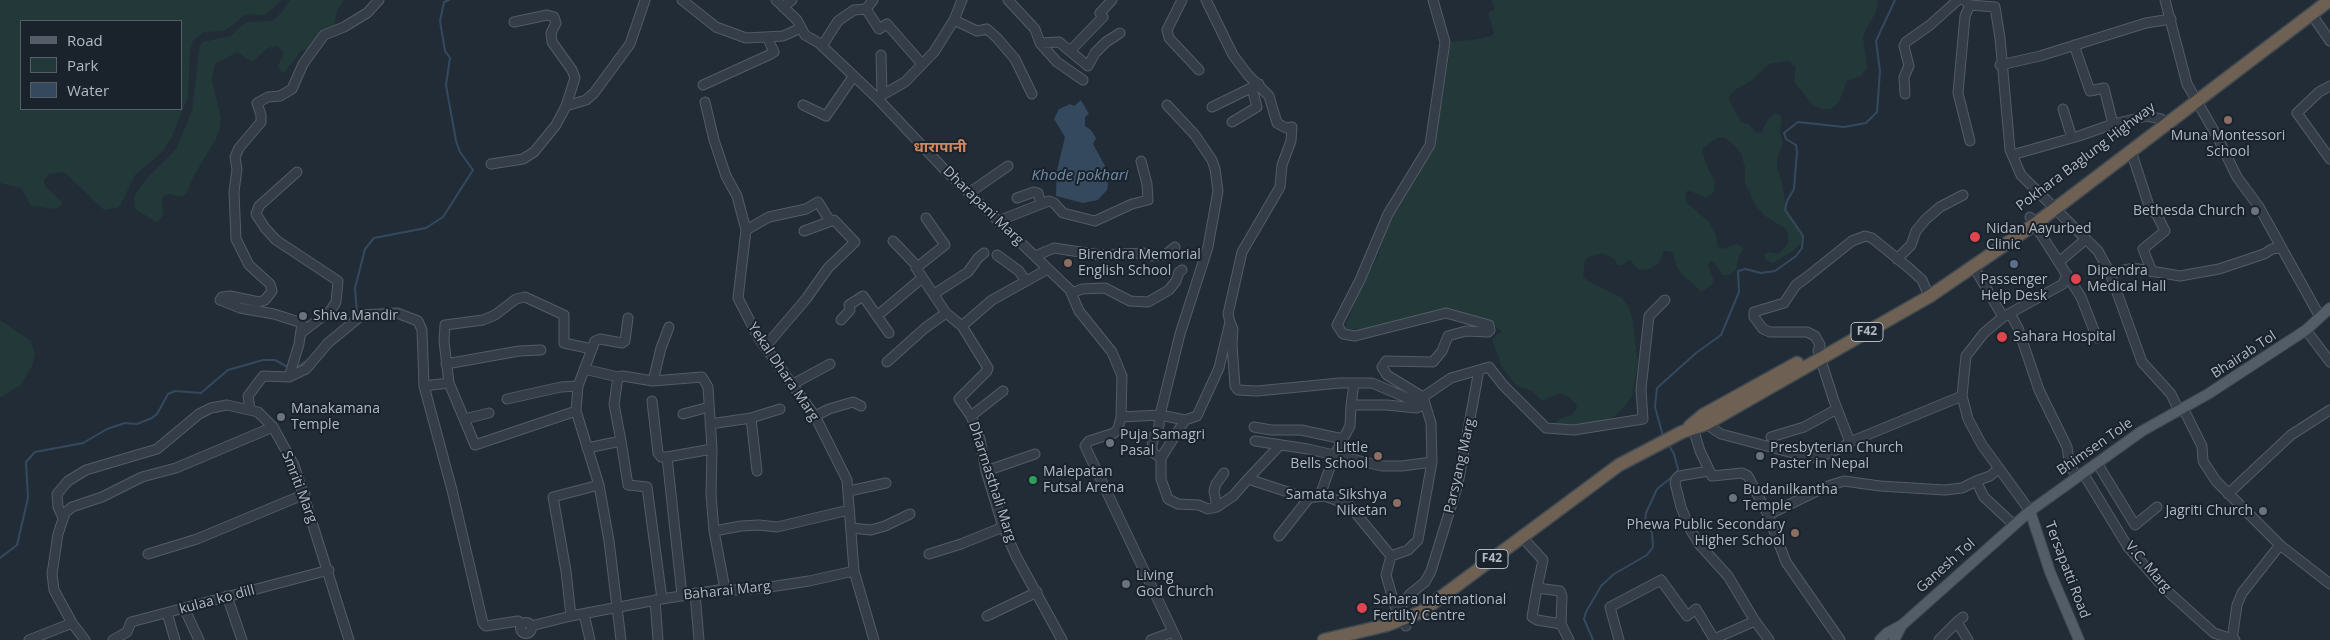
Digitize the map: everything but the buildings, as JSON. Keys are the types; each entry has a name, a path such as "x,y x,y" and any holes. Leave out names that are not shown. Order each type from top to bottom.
{"highway":[{"name":"Pokhara Baglung Highway","path":"2052,206 2131,151 2320,0"},
{"name":"Pokhara Baglung Highway","path":"1687,430 1703,415 1906,310 1974,267 2161,119 2195,98 2312,15 2330,0"},
{"name":"Pokhara Baglung Highway","path":"1687,430 1706,424 2033,221"},
{"name":"F42","path":"1324,640 1345,638 1402,619 1421,621 1447,604 1524,539 1648,452 1687,430"},
{"name":"F42","path":"1358,640 1402,619"}],"main road":[{"name":"Bhairab Tol","path":"2181,410 2306,330 2330,308"},
{"name":"Bhimsen Tole","path":"2030,510 2142,431 2181,410"},
{"name":"Ganesh Tol","path":"1880,640 1887,633 1902,625 2030,510"},
{"name":"Tersapatti Road","path":"2030,510 2050,572 2080,640"},
{"path":"1894,640 1902,625"}],"street":[{"path":"289,377 302,333 302,322 300,320 240,308 220,300 222,297 230,296 259,302 265,300 272,291 270,284 249,265 236,239 234,192 237,169 236,157 239,148 261,122 257,103 268,97 280,96 292,89 302,64 324,35 344,27 366,13 378,0"},
{"path":"566,106 586,100 594,94 630,44 645,0"},
{"path":"682,0 716,26 746,38 783,36 801,28"},
{"path":"780,3 792,0"},
{"path":"822,46 838,21 854,10 866,9 873,0"},
{"path":"881,55 880,95 905,82 934,52 954,20 962,0"},
{"path":"1008,0 1035,29 1040,43 1057,62 1083,80"},
{"path":"1071,50 1103,17 1100,13 1112,0"},
{"path":"1182,0 1167,30 1169,38 1199,70"},
{"path":"1206,0 1234,55 1255,86 1270,96 1277,123 1286,128 1292,127 1291,141 1282,164 1280,187 1242,252 1228,314 1233,329 1232,344 1235,386 1238,390 1257,391 1340,383 1372,383 1423,401"},
{"path":"1391,556 1408,550 1418,540 1432,462 1431,422 1423,401 1387,375 1382,367 1386,361 1434,362 1442,351 1448,336 1466,331 1488,332 1490,330 1489,325 1446,313 1356,336 1343,334 1337,326 1360,280 1388,214 1401,189 1430,145 1445,42 1433,0"},
{"path":"1905,94 1904,77 1909,66 1904,46 1906,42 1930,25 1958,0"},
{"path":"2165,0 2187,84 2236,177 2259,207 2320,317"},
{"name":"Dharapani Marg","path":"780,3 797,20 805,35 822,46 853,77 880,95 969,193 1072,293 1080,311 1112,352 1119,366 1122,376 1121,417"},
{"path":"1970,140 1958,93 1967,3 1994,7 2000,38 2000,65 2010,150 2021,175 2098,251 2110,273 2142,362 2171,394 2181,410 2202,446 2203,461 2228,494 2249,512 2280,545 2330,584"},
{"path":"866,9 879,29 887,24 922,64"},
{"path":"491,164 529,157 556,125 566,106 574,78 572,70 552,42 552,34 556,23 554,17 547,15 514,22"},
{"path":"2312,15 2330,41"},
{"path":"2000,65 2146,23 2171,19"},
{"path":"954,20 977,31 986,29 997,38 1015,59 1032,94"},
{"path":"1040,43 1059,42 1088,66 1095,53 1106,42 1120,33"},
{"path":"703,85 774,52 767,37"},
{"path":"2074,45 2090,91 2104,88 2113,124"},
{"path":"803,105 826,116 853,77"},
{"path":"1212,107 1255,86"},
{"path":"1232,122 1257,107 1255,86"},
{"path":"2329,88 2319,92 2297,113 2330,159"},
{"path":"705,102 714,140 726,176 737,196 746,230 769,217 806,209 818,202 830,221"},
{"path":"1160,458 1151,450 1154,436 1158,434 1160,415 1180,334 1208,247 1218,191 1212,160 1195,135 1168,105"},
{"path":"2063,109 2072,138"},
{"path":"2012,156 2113,124 2147,116 2161,119"},
{"path":"2131,151 2150,209 2157,215 2165,232 2143,250 2152,272"},
{"path":"998,221 1023,213 1041,203 1049,201 1054,203 1063,213 1095,220 1132,204 1148,200 1147,184 1141,161"},
{"path":"969,193 1008,166"},
{"path":"296,172 259,206 256,214 276,240 338,281 336,302 331,310 302,333"},
{"path":"1017,198 1034,192 1038,193 1041,203"},
{"path":"1897,259 1910,245 1916,230 1926,219 1940,207 1963,195"},
{"path":"893,241 917,266 945,245 926,218"},
{"path":"765,347 795,313 828,268 855,242 834,220 804,231"},
{"path":"2033,221 2080,297 2097,338"},
{"name":"Yekal Dhara Marg","path":"746,230 738,298 747,319 765,347 815,416 847,480 854,571 874,640"},
{"path":"1850,442 1819,355 1820,345 1812,333 1770,332 1763,329 1754,317 1754,312 1784,303 1796,285 1852,240 1865,236 1872,238 1922,280 1926,289"},
{"path":"2059,262 2086,239"},
{"path":"1035,256 1054,248 1100,255 1144,253 1155,256 1164,254 1175,247"},
{"path":"2110,273 2132,268 2180,276 2219,269 2264,254 2272,249 2281,248"},
{"path":"934,294 968,272 984,253"},
{"path":"998,255 1019,271 1025,280"},
{"name":"Dharmasthali Marg","path":"917,266 922,278 946,313 962,326 988,368 959,399 971,416 981,445 986,471 1003,527 1016,556 1062,640"},
{"name":"V.C. Marg","path":"1974,267 2018,328 2039,390 2067,447 2069,460 2128,547 2165,589 2214,633 2233,640"},
{"path":"962,326 992,300 1048,268"},
{"path":"1072,293 1082,289 1105,288 1130,301 1148,302 1169,290 1182,270"},
{"path":"2030,510 1977,437 1968,419 1962,396 1966,356 1984,333 2007,315 2063,284 2067,274"},
{"path":"877,316 922,278"},
{"path":"841,320 850,310 849,304 863,296 889,333"},
{"path":"576,411 475,444 449,383 446,364 446,325 483,320 495,315 516,299 525,297 533,299 564,315 564,344 592,349"},
{"path":"1351,405 1387,404 1416,408 1451,378 1489,367 1503,385 1546,428 1574,430 1644,419 1641,389 1649,316 1665,300"},
{"path":"250,409 248,396 263,376 289,377 306,369 328,343 362,315 397,313 414,318 422,327 424,386 483,624 486,626 518,622 523,632"},
{"path":"887,362 925,328 946,313"},
{"path":"621,640 609,541 599,485 576,411 578,386 597,339 623,342 628,318"},
{"path":"1151,640 1175,636 1085,446 1089,441 1114,433 1118,429 1121,417 1160,415 1185,420 1197,416 1219,368 1230,322"},
{"path":"653,381 661,348 670,327"},
{"path":"2306,330 2330,362"},
{"path":"446,364 520,351 541,350"},
{"path":"793,384 830,364"},
{"path":"584,369 618,377 623,376 653,381 702,377 710,394 712,448 709,481 714,532 724,589"},
{"name":"Parsyang Marg","path":"1402,619 1410,594 1425,582 1431,570 1458,484 1479,370"},
{"path":"618,377 614,404 628,485 647,487 659,599 658,640"},
{"path":"424,386 449,383"},
{"path":"1325,496 1322,490 1334,456 1350,426 1354,384"},
{"path":"507,399 578,386"},
{"path":"971,416 1004,391"},
{"path":"1706,424 1721,434 1818,458 1850,442 1962,396"},
{"path":"652,401 658,453 661,457 712,448"},
{"path":"815,416 829,409 852,402 861,406"},
{"name":"Smriti Marg","path":"63,518 58,507 56,494 68,481 86,470 157,449 200,414 211,408 227,405 258,412 273,427 294,465 329,570 349,640"},
{"path":"683,414 709,407"},
{"path":"710,424 751,418 780,409"},
{"path":"1771,437 1804,426 1837,409"},
{"path":"2228,494 2291,435 2330,410"},
{"path":"464,419 489,413"},
{"path":"751,418 758,471"},
{"path":"1185,420 1160,458 1161,479 1168,499 1178,504 1199,505 1208,509 1217,507 1232,496 1280,445"},
{"path":"85,640 72,622 54,590 52,574 65,513 72,507 102,497 142,477 176,468 273,427"},
{"path":"1254,427 1271,430 1300,430 1343,438"},
{"path":"1687,430 1712,476 1745,474 1768,515 1786,562 1840,640"},
{"path":"587,448 621,441"},
{"path":"1255,441 1308,449 1382,466 1402,466 1432,462"},
{"path":"986,471 1035,454"},
{"path":"667,457 682,595"},
{"name":"V.C. Marg","path":"2097,463 2135,525 2157,507"},
{"path":"1768,515 1825,487 1844,481 1880,486 1945,490 1962,488 1990,476 1999,468"},
{"path":"1709,471 1679,476 1676,479 1675,483 1681,507 1690,529 1699,544 1728,576 1754,620 1769,640"},
{"path":"1217,507 1214,491 1216,484 1224,473"},
{"path":"1248,479 1309,498 1325,496 1349,505 1391,556"},
{"path":"1976,481 1984,497 2013,524"},
{"path":"849,491 886,483"},
{"path":"571,616 566,571 553,497 599,485"},
{"path":"148,554 197,539 305,494"},
{"path":"1279,536 1309,498"},
{"path":"714,532 742,526 777,528 799,520 849,510"},
{"path":"851,528 871,530 885,526 910,514"},
{"path":"929,554 961,544 1003,527"},
{"path":"1524,539 1543,560 1532,617 1536,620 1561,624"},
{"path":"2233,640 2237,604 2242,592 2280,545"},
{"path":"1391,556 1386,576 1402,619"},
{"name":"kulaa ko dill","path":"114,640 128,632 131,622 329,570"},
{"name":"Baharai Marg","path":"523,632 529,632 531,626 571,616 659,599 724,589 736,590 772,586 854,571"},
{"path":"1619,640 1610,607 1661,580 1687,616 1696,609 1714,639 1754,620"},
{"path":"1537,588 1560,591 1562,596 1561,624 1569,640"},
{"path":"987,616 1037,592"},
{"path":"695,593 699,640"},
{"path":"228,596 242,640"},
{"path":"184,608 199,640"},
{"path":"167,613 175,640"},
{"path":"584,614 590,640"},
{"path":"1939,640 1960,620 1968,640"},
{"path":"29,640 72,622"}],"green space":[{"path":"0,0 282,0 265,15 246,14 224,31 204,32 193,41 190,51 188,97 172,136 163,151 135,175 120,206 104,210 64,172 49,174 44,180 45,186 63,203 55,209 31,206 21,188 0,183"},
{"path":"290,0 344,0 337,11 334,27 313,49 302,50 284,73 277,67 283,56 283,51 277,46 268,48 252,62 237,52 215,64 212,80 221,118 220,127 217,137 195,174 186,194 182,197 169,194 164,196 162,201 163,215 156,222 135,209 134,197 145,180 176,149 192,111 200,45 203,42 231,36 247,22 272,21 281,13"},
{"path":"1491,0 1878,0 1876,12 1863,38 1867,68 1861,76 1847,81 1839,102 1831,109 1822,109 1813,105 1794,82 1796,67 1789,61 1769,64 1751,81 1730,95 1729,100 1741,122 1750,125 1756,133 1761,133 1768,120 1775,113 1780,115 1782,119 1780,132 1783,143 1777,159 1777,168 1782,183 1786,208 1803,233 1801,243 1793,251 1773,263 1765,259 1764,254 1768,252 1778,254 1782,251 1788,243 1788,234 1786,229 1765,216 1756,206 1745,183 1745,168 1741,153 1731,142 1723,137 1718,138 1702,149 1706,164 1715,182 1714,192 1706,198 1688,190 1685,194 1687,203 1710,223 1715,232 1718,247 1723,249 1737,244 1744,249 1739,255 1736,270 1729,275 1723,275 1715,263 1710,261 1708,265 1713,283 1701,291 1683,276 1677,267 1673,253 1669,251 1664,251 1658,264 1650,269 1639,270 1630,260 1622,265 1617,265 1615,259 1602,253 1588,257 1585,261 1583,276 1586,280 1622,298 1628,306 1632,317 1638,363 1632,396 1623,409 1611,419 1592,423 1584,427 1557,425 1557,420 1571,415 1577,409 1576,404 1569,397 1560,393 1542,401 1532,391 1517,386 1502,367 1492,339 1502,331 1480,317 1461,313 1418,317 1397,320 1373,328 1344,330 1356,299 1379,253 1390,217 1424,163 1442,100 1451,42 1472,40 1491,36 1494,33 1488,13 1495,9"},
{"path":"0,320 31,341 35,354 32,366 21,385 0,398"}],"water":[{"name":"Khode pokhari","path":"1081,100 1089,114 1085,117 1085,126 1091,130 1096,138 1093,144 1105,166 1104,171 1108,184 1107,190 1098,200 1083,203 1056,196 1057,170 1065,137 1054,119 1059,109 1070,104 1074,106"}],"waterway":[{"path":"357,314 355,288 365,249 374,238 426,228 443,217 473,170 460,152 456,141 446,85 450,58 445,51 440,21 444,2 449,0"},
{"path":"1663,436 1655,407 1657,388 1696,353 1721,335 1739,292 1738,271 1745,269 1761,273 1775,271 1796,256 1802,248 1803,236 1785,210 1787,201 1794,189 1797,152 1796,145 1786,139 1784,133 1798,122 1844,127 1866,123 1877,112 1880,71 1876,41 1895,0"},
{"path":"297,367 309,359"},
{"path":"0,558 17,545 28,498 26,462 35,452 83,443 107,429 125,423 137,424 152,418 157,414 168,394 175,391 201,393 228,370 263,360 275,360 286,366"},
{"path":"1593,640 1584,619 1601,586 1614,574 1647,555 1653,547 1652,533 1645,523 1646,513 1657,489 1677,473 1678,469 1674,454 1668,444"}],"place":[{"name":"Muna Montessori School","path":"2228,120"},
{"name":"Bethesda Church","path":"2255,211"},
{"name":"Nidan Aayurbed Clinic","path":"1975,237"},
{"name":"Birendra Memorial English School","path":"1068,263"},
{"name":"Passenger Help Desk","path":"2014,264"},
{"name":"Dipendra Medical Hall","path":"2076,279"},
{"name":"Shiva Mandir","path":"303,316"},
{"name":"Sahara Hospital","path":"2002,337"},
{"name":"Manakamana Temple","path":"281,417"},
{"name":"Puja Samagri Pasal","path":"1110,443"},
{"name":"Little Bells School","path":"1378,456"},
{"name":"Presbyterian Church Paster in Nepal","path":"1760,456"},
{"name":"Malepatan Futsal Arena","path":"1033,480"},
{"name":"Budanilkantha Temple","path":"1733,498"},
{"name":"Samata Sikshya Niketan","path":"1397,503"},
{"name":"Jagriti Church","path":"2263,511"},
{"name":"Phewa Public Secondary Higher School","path":"1795,533"},
{"name":"Living God Church","path":"1126,584"},
{"name":"Sahara International Fertilty Centre","path":"1362,608"}],"district":[{"name":"धारापानी","path":"940,148"}]}
